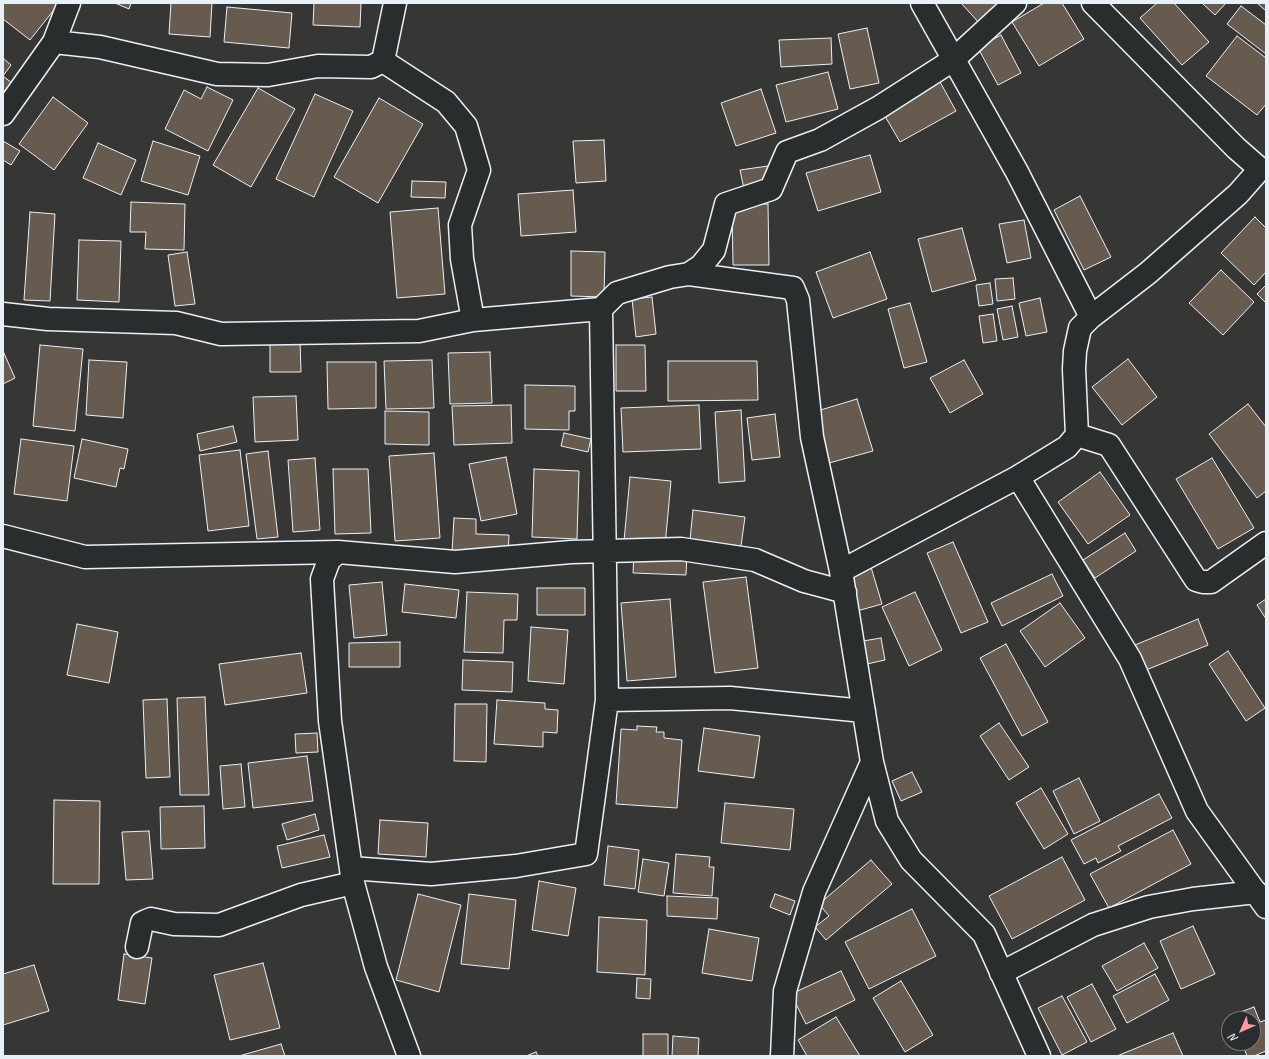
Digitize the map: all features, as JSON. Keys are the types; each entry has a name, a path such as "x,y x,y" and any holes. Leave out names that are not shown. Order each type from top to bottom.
{"street":[{"path":"3,114 54,42 69,3"},
{"path":"54,42 100,47 217,74 268,75 318,66 371,68 383,61 396,3"},
{"path":"922,3 1017,172 1091,317"},
{"path":"689,274 701,266 714,250 726,204 771,189 787,152 820,140 878,108 953,60 1015,3"},
{"path":"841,571 1018,477 1067,447 1077,435 1074,369 1075,351 1080,328 1091,317 1148,273 1263,171 1236,148 1093,3"},
{"path":"383,61 446,102 466,126 479,170 460,225 462,259 473,320"},
{"path":"3,314 48,319 176,324 222,334 419,331 473,320 601,309 617,293 689,274 793,288 798,300 812,437 845,592 872,762 887,821 911,860 984,934 1039,1056"},
{"path":"137,947 142,923 151,919 174,924 219,925 352,876 431,874 516,866 586,854 607,700 606,550 601,309"},
{"path":"1077,435 1109,445 1196,580 1211,582 1266,543"},
{"path":"1018,477 1130,659 1197,810 1261,899"},
{"path":"3,536 84,557 338,552 455,562 606,550 681,549 755,560 804,581 845,592"},
{"path":"338,552 329,560 322,579 330,721 352,876 376,967 409,1056"},
{"path":"607,700 730,698 864,711"},
{"path":"782,1056 785,991 814,892 872,762"},
{"path":"1001,972 1093,925 1149,907 1193,899 1261,899"}],"building":[{"path":"3,3 54,3 57,6 30,40 3,19"},
{"path":"115,3 131,3 129,9"},
{"path":"171,3 212,3 210,37 169,34"},
{"path":"314,3 361,3 360,27 313,25"},
{"path":"961,3 1006,3 981,25"},
{"path":"1044,3 1062,3 1084,39 1039,66 1012,22"},
{"path":"1157,3 1174,3 1209,42 1182,65 1140,18"},
{"path":"1202,3 1226,3 1215,15"},
{"path":"1257,3 1266,3 1266,11"},
{"path":"1241,6 1266,25 1266,54 1227,24"},
{"path":"227,7 292,13 289,48 224,42"},
{"path":"867,28 879,83 850,89 838,34"},
{"path":"1001,35 1021,73 998,85 978,48"},
{"path":"1237,36 1266,58 1266,104 1257,115 1206,76"},
{"path":"831,38 832,64 781,67 779,40"},
{"path":"3,58 11,65 3,76"},
{"path":"828,72 838,109 786,122 776,85"},
{"path":"3,76 17,87 3,105"},
{"path":"939,80 956,111 900,142 882,111"},
{"path":"207,87 233,100 208,151 165,129 184,90 201,99"},
{"path":"258,88 295,109 251,187 213,165"},
{"path":"761,89 776,133 736,146 721,103"},
{"path":"315,94 353,111 314,197 276,179"},
{"path":"53,97 88,123 54,170 19,144"},
{"path":"379,98 423,124 378,203 334,177"},
{"path":"604,140 606,181 576,183 573,141"},
{"path":"3,141 20,151 11,165 3,160"},
{"path":"153,141 200,156 188,195 141,181"},
{"path":"98,143 136,160 121,195 83,178"},
{"path":"870,155 881,192 818,211 806,173"},
{"path":"768,166 771,185 744,189 740,170"},
{"path":"412,181 446,182 445,198 411,197"},
{"path":"573,190 576,232 521,236 518,194"},
{"path":"1080,196 1111,257 1084,270 1054,210"},
{"path":"131,202 185,204 184,250 145,249 146,232 130,232"},
{"path":"768,204 769,265 733,265 732,205"},
{"path":"438,208 445,294 397,298 390,212"},
{"path":"30,212 55,214 50,301 24,300"},
{"path":"1255,217 1266,228 1266,272 1254,285 1221,253"},
{"path":"1024,220 1031,258 1007,263 999,224"},
{"path":"962,228 976,280 932,292 918,239"},
{"path":"79,240 121,241 119,302 77,300"},
{"path":"571,251 605,252 604,297 571,296"},
{"path":"187,252 195,304 175,306 168,255"},
{"path":"870,252 887,299 833,318 816,272"},
{"path":"1221,270 1254,302 1223,335 1189,303"},
{"path":"1013,278 1015,299 997,301 995,279"},
{"path":"990,283 993,304 979,306 976,285"},
{"path":"1266,285 1266,303 1257,294"},
{"path":"652,297 656,334 636,337 632,299"},
{"path":"1040,298 1047,332 1026,336 1019,303"},
{"path":"910,303 927,362 904,368 888,309"},
{"path":"1012,306 1018,337 1003,340 997,309"},
{"path":"993,314 997,341 983,343 979,316"},
{"path":"270,340 300,340 301,372 270,372"},
{"path":"40,345 83,349 75,431 33,426"},
{"path":"616,345 645,345 646,391 616,391"},
{"path":"3,351 15,378 3,384"},
{"path":"490,352 492,403 450,404 448,353"},
{"path":"1128,359 1157,397 1122,425 1092,387"},
{"path":"89,360 127,362 123,418 86,415"},
{"path":"432,360 434,408 386,409 384,361"},
{"path":"964,360 983,394 950,413 930,378"},
{"path":"668,361 757,361 758,400 668,401"},
{"path":"327,362 376,362 376,408 328,409"},
{"path":"525,385 575,386 575,411 569,411 569,430 525,429"},
{"path":"296,396 298,440 255,442 253,397"},
{"path":"857,399 873,451 829,463 814,412"},
{"path":"1248,404 1266,427 1266,491 1257,498 1209,434"},
{"path":"511,405 512,443 454,445 452,406"},
{"path":"699,405 701,449 623,452 621,408"},
{"path":"741,410 745,481 719,483 715,412"},
{"path":"385,411 429,412 429,445 385,444"},
{"path":"775,414 780,457 752,460 747,418"},
{"path":"233,426 237,442 200,451 197,434"},
{"path":"564,433 591,439 588,452 561,446"},
{"path":"21,439 74,446 67,501 14,494"},
{"path":"82,439 128,449 124,469 120,468 116,487 74,478"},
{"path":"240,450 249,526 208,531 199,455"},
{"path":"268,451 278,537 257,539 246,454"},
{"path":"434,453 440,538 395,541 389,456"},
{"path":"506,457 517,514 481,521 469,464"},
{"path":"315,458 320,530 293,532 288,460"},
{"path":"1212,458 1254,528 1218,549 1176,479"},
{"path":"333,469 368,469 371,533 335,534"},
{"path":"534,469 579,471 577,539 532,537"},
{"path":"1100,472 1130,515 1088,544 1058,502"},
{"path":"630,477 671,481 665,546 624,541"},
{"path":"693,510 745,517 741,546 690,540"},
{"path":"454,518 476,519 476,534 509,535 508,556 452,553"},
{"path":"1125,533 1136,551 1095,578 1083,560"},
{"path":"953,542 988,622 961,633 927,553"},
{"path":"634,552 687,554 686,575 633,573"},
{"path":"871,567 882,604 857,611 846,574"},
{"path":"1052,574 1063,596 1002,626 991,603"},
{"path":"746,577 758,668 715,673 703,582"},
{"path":"382,582 387,635 354,638 349,585"},
{"path":"405,584 459,590 456,618 402,612"},
{"path":"537,588 585,588 585,615 537,615"},
{"path":"467,592 518,594 517,620 504,620 503,653 464,652"},
{"path":"915,592 942,650 909,666 882,607"},
{"path":"670,599 676,677 627,681 621,603"},
{"path":"1266,599 1266,619 1257,605"},
{"path":"1060,603 1085,638 1045,667 1020,631"},
{"path":"1198,619 1208,645 1146,670 1135,645"},
{"path":"77,624 118,632 109,683 67,675"},
{"path":"531,627 568,630 564,684 528,681"},
{"path":"881,638 885,660 867,664 863,641"},
{"path":"400,642 400,667 349,667 349,643"},
{"path":"1006,644 1048,722 1022,736 980,658"},
{"path":"1228,651 1265,708 1246,721 1209,664"},
{"path":"301,653 307,693 225,705 219,664"},
{"path":"463,660 513,662 512,692 462,690"},
{"path":"205,697 209,795 180,795 177,698"},
{"path":"167,699 170,777 146,778 143,700"},
{"path":"497,700 545,703 545,709 558,710 557,733 543,732 543,747 494,744"},
{"path":"455,704 487,704 486,762 454,761"},
{"path":"999,723 1029,767 1009,780 980,736"},
{"path":"637,726 657,727 656,732 664,732 664,738 682,740 677,808 616,804 621,729 637,730"},
{"path":"704,728 760,736 754,778 698,771"},
{"path":"317,733 318,752 296,753 295,734"},
{"path":"307,756 313,801 253,808 248,763"},
{"path":"241,764 245,807 223,809 220,766"},
{"path":"912,772 922,792 901,801 892,781"},
{"path":"1079,778 1100,821 1074,834 1053,791"},
{"path":"1041,788 1068,834 1044,849 1016,803"},
{"path":"1159,794 1172,818 1118,846 1121,851 1098,863 1096,858 1084,864 1071,840"},
{"path":"54,800 100,801 99,884 53,884"},
{"path":"725,803 794,809 790,850 721,843"},
{"path":"204,806 205,848 161,849 160,807"},
{"path":"315,814 319,830 287,840 282,824"},
{"path":"380,820 428,823 426,857 378,854"},
{"path":"1173,830 1191,864 1109,908 1090,874"},
{"path":"149,831 153,879 126,880 122,832"},
{"path":"324,835 330,857 282,868 277,846"},
{"path":"608,846 639,850 635,889 604,885"},
{"path":"676,854 710,857 709,867 714,867 712,896 673,893"},
{"path":"1062,857 1085,900 1012,939 989,896"},
{"path":"643,859 669,863 664,896 638,892"},
{"path":"871,860 892,884 826,940 815,927 829,916 819,904"},
{"path":"539,881 576,888 568,936 532,930"},
{"path":"418,894 461,905 439,992 396,980"},
{"path":"469,894 516,900 509,969 461,964"},
{"path":"775,894 795,901 790,915 770,907"},
{"path":"667,896 718,898 717,919 667,916"},
{"path":"912,909 936,956 869,989 845,942"},
{"path":"599,917 647,920 645,975 597,972"},
{"path":"1193,926 1215,974 1181,989 1160,941"},
{"path":"709,929 759,938 752,981 702,973"},
{"path":"1144,943 1158,968 1117,991 1102,966"},
{"path":"124,954 152,958 145,1004 118,1000"},
{"path":"263,963 280,1028 230,1040 214,975"},
{"path":"34,965 49,1011 3,1025 3,974"},
{"path":"841,971 855,1000 806,1024 791,994"},
{"path":"1155,974 1169,1000 1127,1023 1113,996"},
{"path":"637,978 651,979 650,999 636,998"},
{"path":"901,981 933,1035 905,1052 873,998"},
{"path":"1092,984 1116,1029 1091,1042 1067,997"},
{"path":"1062,996 1087,1042 1062,1055 1038,1008"},
{"path":"1254,1007 1256,1011 1243,1011"},
{"path":"836,1017 860,1056 807,1056 798,1040"},
{"path":"1266,1020 1266,1051 1254,1056 1247,1056 1245,1051 1261,1051 1261,1022"},
{"path":"1173,1033 1183,1056 1117,1056"},
{"path":"643,1034 668,1034 668,1056 643,1056"},
{"path":"673,1036 699,1038 698,1056 672,1056"},
{"path":"281,1044 285,1056 239,1056"},
{"path":"536,1052 538,1056 526,1056"}]}
